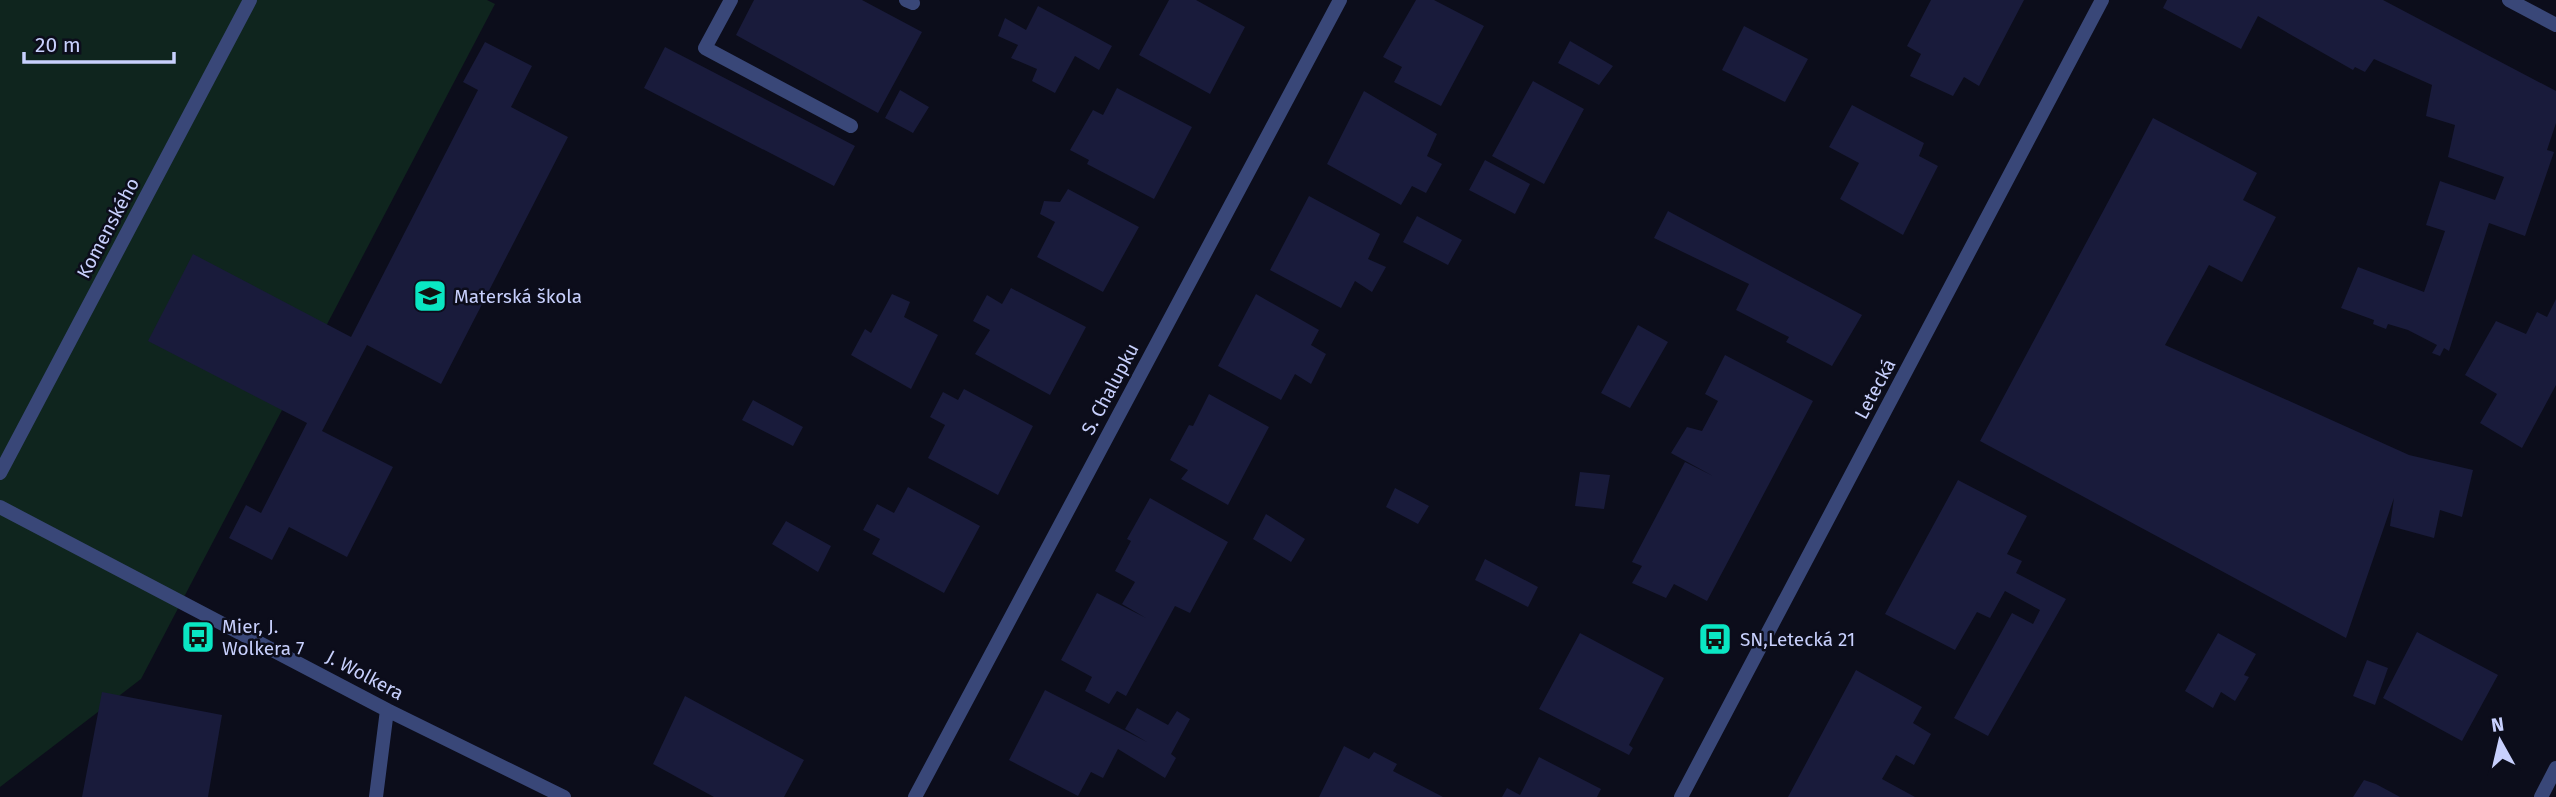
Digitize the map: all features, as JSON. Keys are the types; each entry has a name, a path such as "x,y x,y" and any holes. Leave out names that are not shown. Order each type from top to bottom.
{"street":[{"name":"Komenského","path":"0,473 250,0"},
{"path":"731,0 705,48 851,126"},
{"name":"S. Chalupku","path":"915,797 1340,0"},
{"name":"Letecká","path":"1681,797 2102,0"},
{"path":"2509,0 2556,25"},
{"name":"J. Wolkera","path":"0,507 387,710 564,797"},
{"path":"376,797 387,710"},
{"path":"2541,797 2556,768"}],"green space":[{"path":"0,0 487,0 495,4 141,679 0,787"}],"building":[{"path":"754,0 862,0 922,32 878,113 736,35"},
{"path":"1169,0 1196,0 1245,27 1210,94 1139,55"},
{"path":"1416,0 1434,0 1484,26 1441,106 1394,82 1402,67 1383,57"},
{"path":"1931,0 2024,0 1979,86 1964,77 1953,96 1910,76 1921,54 1907,46"},
{"path":"2167,0 2383,0 2556,91 2556,123 2547,150 2554,152 2525,236 2489,223 2449,351 2444,348 2440,356 2432,353 2437,345 2408,330 2388,324 2386,329 2373,324 2374,320 2341,308 2358,267 2424,292 2445,231 2426,225 2440,181 2495,200 2504,177 2448,157 2455,125 2426,116 2432,85 2374,59 2365,72 2355,67 2353,70 2258,16 2241,49 2163,8"},
{"path":"1038,6 1112,46 1099,70 1075,56 1055,93 1032,81 1037,69 1011,58 1018,45 998,36 1005,18 1026,30"},
{"path":"1744,26 1808,59 1785,102 1722,70"},
{"path":"1570,41 1613,66 1599,85 1558,63"},
{"name":"Materská škola","path":"485,42 532,66 511,107 568,137 441,384 367,345 322,431 393,467 347,557 289,527 272,560 229,538 246,505 261,513 307,423 148,341 193,254 351,337 478,90 463,82"},
{"path":"665,47 855,146 834,186 644,88"},
{"path":"1533,81 1584,109 1544,184 1492,156"},
{"path":"1117,88 1192,127 1154,199 1087,164 1089,160 1070,150 1093,110 1103,115"},
{"path":"900,90 929,107 913,133 885,118"},
{"path":"1364,91 1437,134 1427,156 1442,164 1426,193 1412,186 1401,205 1327,164"},
{"path":"1852,105 1924,143 1919,156 1938,166 1903,235 1840,199 1859,163 1829,147"},
{"path":"2153,118 2257,173 2243,200 2276,217 2242,282 2209,265 2165,345 2409,455 2473,470 2462,517 2440,510 2434,538 2390,526 2394,498 2346,638 1980,441"},
{"path":"1485,160 1530,184 1515,214 1469,190"},
{"path":"1068,189 1139,227 1103,292 1037,257 1055,222 1040,214 1044,201 1060,202"},
{"path":"1309,196 1380,234 1368,259 1386,267 1372,292 1355,281 1341,308 1270,270"},
{"path":"1668,211 1862,315 1832,366 1786,342 1789,337 1736,310 1749,284 1654,238"},
{"path":"1417,216 1462,240 1448,265 1403,242"},
{"path":"1011,288 1086,327 1050,395 975,354 990,330 973,321 987,295 1002,304"},
{"path":"892,294 910,302 904,317 938,335 911,389 851,355 865,329 871,333"},
{"path":"1256,294 1319,330 1311,345 1326,354 1311,384 1295,374 1281,400 1218,366"},
{"path":"2556,299 2556,385 2522,448 2480,423 2497,394 2465,375 2496,321 2526,334 2537,312 2547,317"},
{"path":"1638,325 1668,342 1630,408 1601,393"},
{"path":"1725,355 1813,401 1707,601 1674,584 1666,598 1632,583 1642,566 1632,562 1685,462 1713,476 1671,453 1687,427 1702,431 1718,401 1705,394"},
{"path":"964,389 1033,426 998,495 928,458 945,425 930,417 943,392 958,400"},
{"path":"1209,394 1269,427 1228,505 1181,479 1188,470 1170,460 1189,425 1193,426"},
{"path":"753,400 803,427 793,446 742,420"},
{"path":"1580,472 1610,475 1604,509 1575,506"},
{"path":"1958,480 2027,516 2007,554 2022,561 2016,573 2066,599 1988,736 1954,718 2012,613 2033,624 2040,610 2005,591 1990,618 1977,612 1955,650 1885,614"},
{"path":"908,487 980,526 944,593 872,554 880,539 863,530 877,504 894,513"},
{"path":"1395,488 1429,506 1418,524 1386,507"},
{"path":"1150,498 1228,542 1190,613 1175,606 1126,696 1117,691 1109,704 1085,691 1092,677 1061,660 1097,593 1146,618 1122,604 1135,582 1115,571 1131,541 1127,539"},
{"path":"1266,514 1305,539 1291,562 1253,539"},
{"path":"786,521 831,546 818,572 772,544"},
{"path":"1485,559 1538,587 1528,607 1475,580"},
{"path":"2417,632 2498,675 2462,741 2383,698"},
{"path":"1580,633 1664,678 1629,745 1633,748 1629,755 1539,709"},
{"path":"2218,633 2256,654 2244,675 2249,677 2235,701 2221,692 2213,708 2185,691"},
{"path":"2367,660 2388,668 2375,705 2353,696"},
{"path":"1856,670 1922,707 1913,723 1931,734 1914,765 1896,755 1882,779 1915,797 1788,797"},
{"path":"1045,690 1147,742 1125,729 1137,708 1168,725 1177,711 1190,719 1171,754 1176,758 1165,778 1118,749 1103,778 1091,772 1078,796 1009,760"},
{"path":"102,692 222,715 208,797 82,797"},
{"path":"685,696 804,760 784,797 714,797 653,764"},
{"path":"1344,746 1369,759 1374,752 1397,764 1393,771 1443,797 1319,797"},
{"path":"1539,757 1601,789 1597,797 1502,797 1507,788 1520,795"},
{"path":"2364,780 2376,784 2400,797 2353,797"}],"place":[{"name":"Materská škola","path":"430,296"},
{"name":"Mier, J. Wolkera 7","path":"198,637"},
{"name":"SN,Letecká 21","path":"1715,639"}]}
